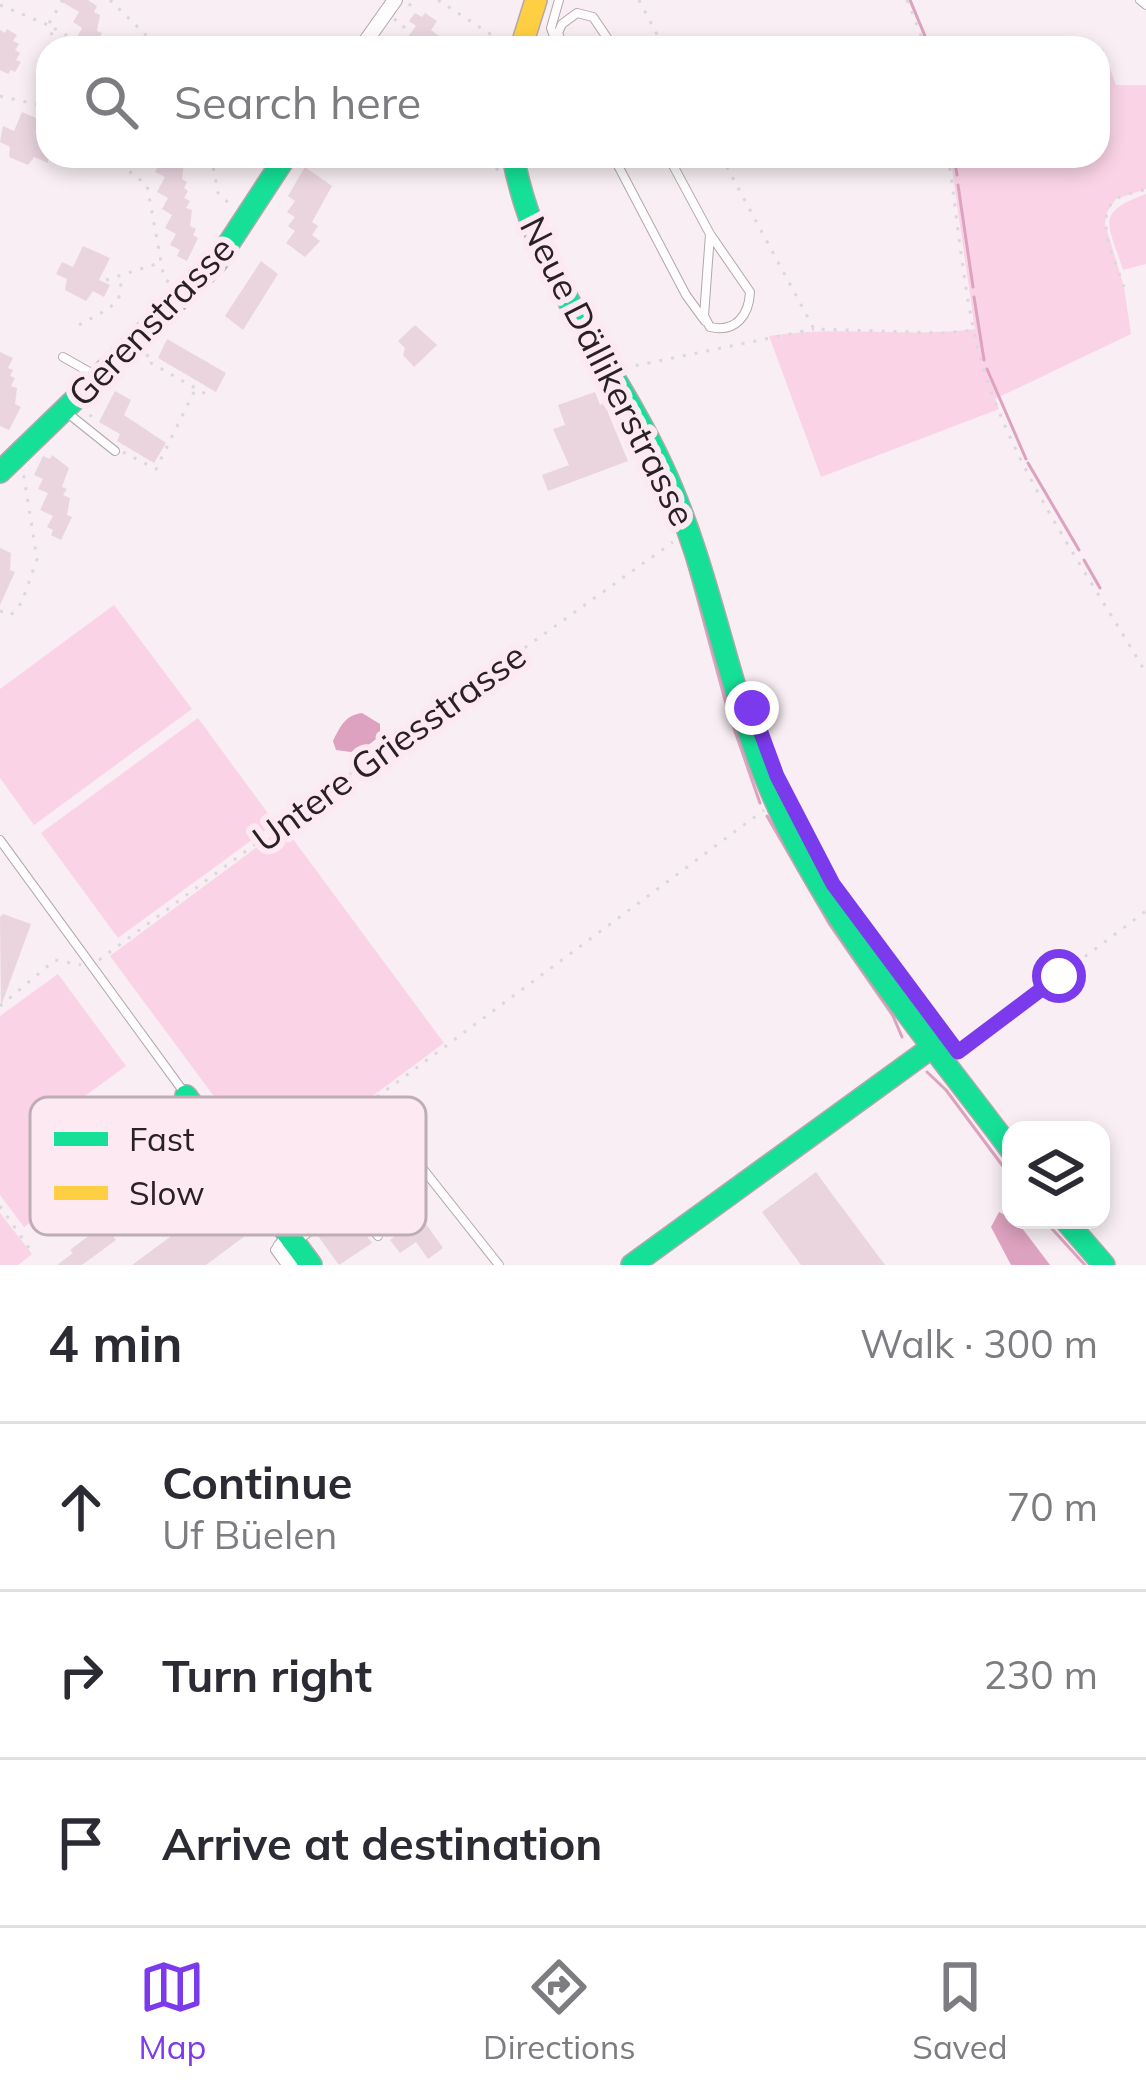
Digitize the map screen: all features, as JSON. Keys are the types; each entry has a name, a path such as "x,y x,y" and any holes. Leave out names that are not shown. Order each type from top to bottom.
{"street":[{"path":"525,36 536,0"},
{"path":"373,36 406,2"},
{"name":"Gerenstrasse","path":"10,468 216,263 278,168"},
{"name":"Neue Dällikerstrasse","path":"515,168 540,247 661,462 690,531 742,711 776,802 830,901 1002,1138"},
{"path":"632,1265 935,1045"},
{"path":"1073,1229 1103,1265"}],"lane":[{"path":"555,36 551,28 560,0"},
{"path":"561,36 568,17 586,14 607,36"},
{"path":"619,168 686,295 706,322 720,329 738,323 749,308 750,292 710,234 674,168"},
{"path":"706,322 703,300 710,234"},
{"path":"63,357 100,379"},
{"path":"65,411 115,451"},
{"path":"0,840 186,1096"},
{"path":"426,1173 499,1265"}],"path":[{"path":"48,25 63,0"},
{"path":"110,0 147,36"},
{"path":"438,0 495,36"},
{"path":"639,0 658,36"},
{"path":"908,0 922,36"},
{"path":"0,5 69,36"},
{"path":"394,19 404,25 403,36"},
{"path":"48,25 52,36"},
{"path":"0,96 36,104"},
{"path":"126,168 147,185 164,278 177,291"},
{"path":"213,168 218,193 241,212"},
{"path":"727,168 814,329"},
{"path":"950,168 987,377 1022,460 1146,673"},
{"path":"1124,287 1105,225 1107,212 1116,199 1146,189"},
{"path":"106,280 161,262"},
{"path":"79,325 120,299 119,276"},
{"path":"621,369 814,329 976,330"},
{"path":"138,352 211,397"},
{"path":"115,451 156,469 196,388"},
{"path":"86,424 94,407"},
{"path":"0,610 11,615 22,602 38,559 28,519 31,505 10,468"},
{"name":"Untere Griesstrasse","path":"92,968 398,739 690,531"},
{"path":"377,1097 776,802"},
{"path":"958,1052 1146,911"},
{"path":"0,1006 55,960 92,968"},
{"path":"0,1206 29,1248"}],"shaded area":[{"path":"1110,68 1116,85 1146,85 1146,189 1116,199 1105,224 1124,287 1131,334 995,399 999,409 821,477 769,336 975,329 952,168 1110,168"},
{"path":"1146,194 1146,264 1123,270 1109,222 1118,207"},
{"path":"114,605 192,709 34,825 0,778 0,689"},
{"path":"362,713 380,724 380,736 358,753 336,750 333,741 341,727 351,716"},
{"path":"198,718 275,823 118,938 41,833"},
{"path":"284,827 444,1043 371,1097 214,1097 110,956"},
{"path":"58,974 126,1066 83,1097 30,1097 30,1223 24,1227 0,1195 0,1016"},
{"path":"0,1213 32,1254 18,1265 0,1265"},
{"path":"1002,1213 1002,1229 1023,1229 1050,1265 1011,1265 991,1227"}],"building":[{"path":"59,0 88,0 97,6 94,12 100,15 100,36 78,36 82,28 73,22 79,12"},
{"path":"415,13 422,17 425,13 437,21 431,30 439,36 409,36 416,26 409,21"},
{"path":"7,29 17,35 13,41 19,44 16,60 21,62 8,74 0,70 0,30 5,33"},
{"path":"22,112 36,118 36,158 28,165 9,157 10,147 0,142 3,126 14,131"},
{"path":"157,168 183,168 188,191 184,198 190,201 186,208 192,210 190,226 198,238 187,261 170,245 176,234 165,228 172,215 162,209 168,198 157,192 165,177 155,172"},
{"path":"304,168 332,186 312,222 318,226 312,235 320,241 305,257 286,243 295,231 288,226 295,217 287,212 295,201 288,196"},
{"path":"83,246 110,258 99,280 110,285 104,297 93,291 86,301 65,290 67,279 56,274 62,262 73,267"},
{"path":"261,261 278,274 243,330 225,316"},
{"path":"415,325 437,345 414,367 398,341"},
{"path":"167,339 226,373 216,392 158,358"},
{"path":"0,352 13,358 8,368 15,378 11,386 17,388 15,404 21,407 9,430 0,426"},
{"path":"115,391 131,400 124,415 166,443 154,463 117,441 120,434 99,422"},
{"path":"595,392 628,461 548,491 542,475 569,465 553,429 565,425 558,405"},
{"path":"52,455 69,468 62,487 67,489 63,495 70,498 67,515 72,517 61,540 47,527 53,516 40,510 48,493 38,489 43,479 34,475 43,456 50,459"},
{"path":"0,548 11,553 10,570 15,572 0,605"},
{"path":"0,917 31,924 1,1006"},
{"path":"816,1172 885,1265 801,1265 762,1212"},
{"path":"426,1224 443,1248 428,1259 416,1242 400,1253 390,1240 397,1235 426,1235"},
{"path":"90,1235 112,1235 116,1240 82,1265 57,1265 73,1253 70,1250"},
{"path":"173,1235 246,1235 206,1265 132,1265"},
{"path":"366,1235 372,1243 339,1265 318,1236"}],"waterway":[{"path":"910,0 925,36"},
{"path":"956,168 957,175"},
{"path":"958,185 973,287"},
{"path":"974,297 984,360"},
{"path":"987,369 1026,459"},
{"path":"1028,463 1079,550"},
{"path":"1084,560 1100,588"},
{"path":"688,563 728,711 760,803"},
{"path":"767,816 902,1037"},
{"path":"927,1072 1002,1165"},
{"path":"1052,1229 1085,1265"}],"traffic: fast":[{"path":"0,472 216,263 278,168"},
{"path":"516,168 557,279 642,427 679,505 754,747 792,836 879,975 1002,1138"},
{"path":"632,1265 935,1045"},
{"path":"1073,1229 1104,1265"},
{"path":"289,1235 311,1265"}],"traffic: slow":[{"path":"525,36 536,0"}],"route":[{"path":"752,708 777,776 833,884 958,1052 1059,976"}]}
